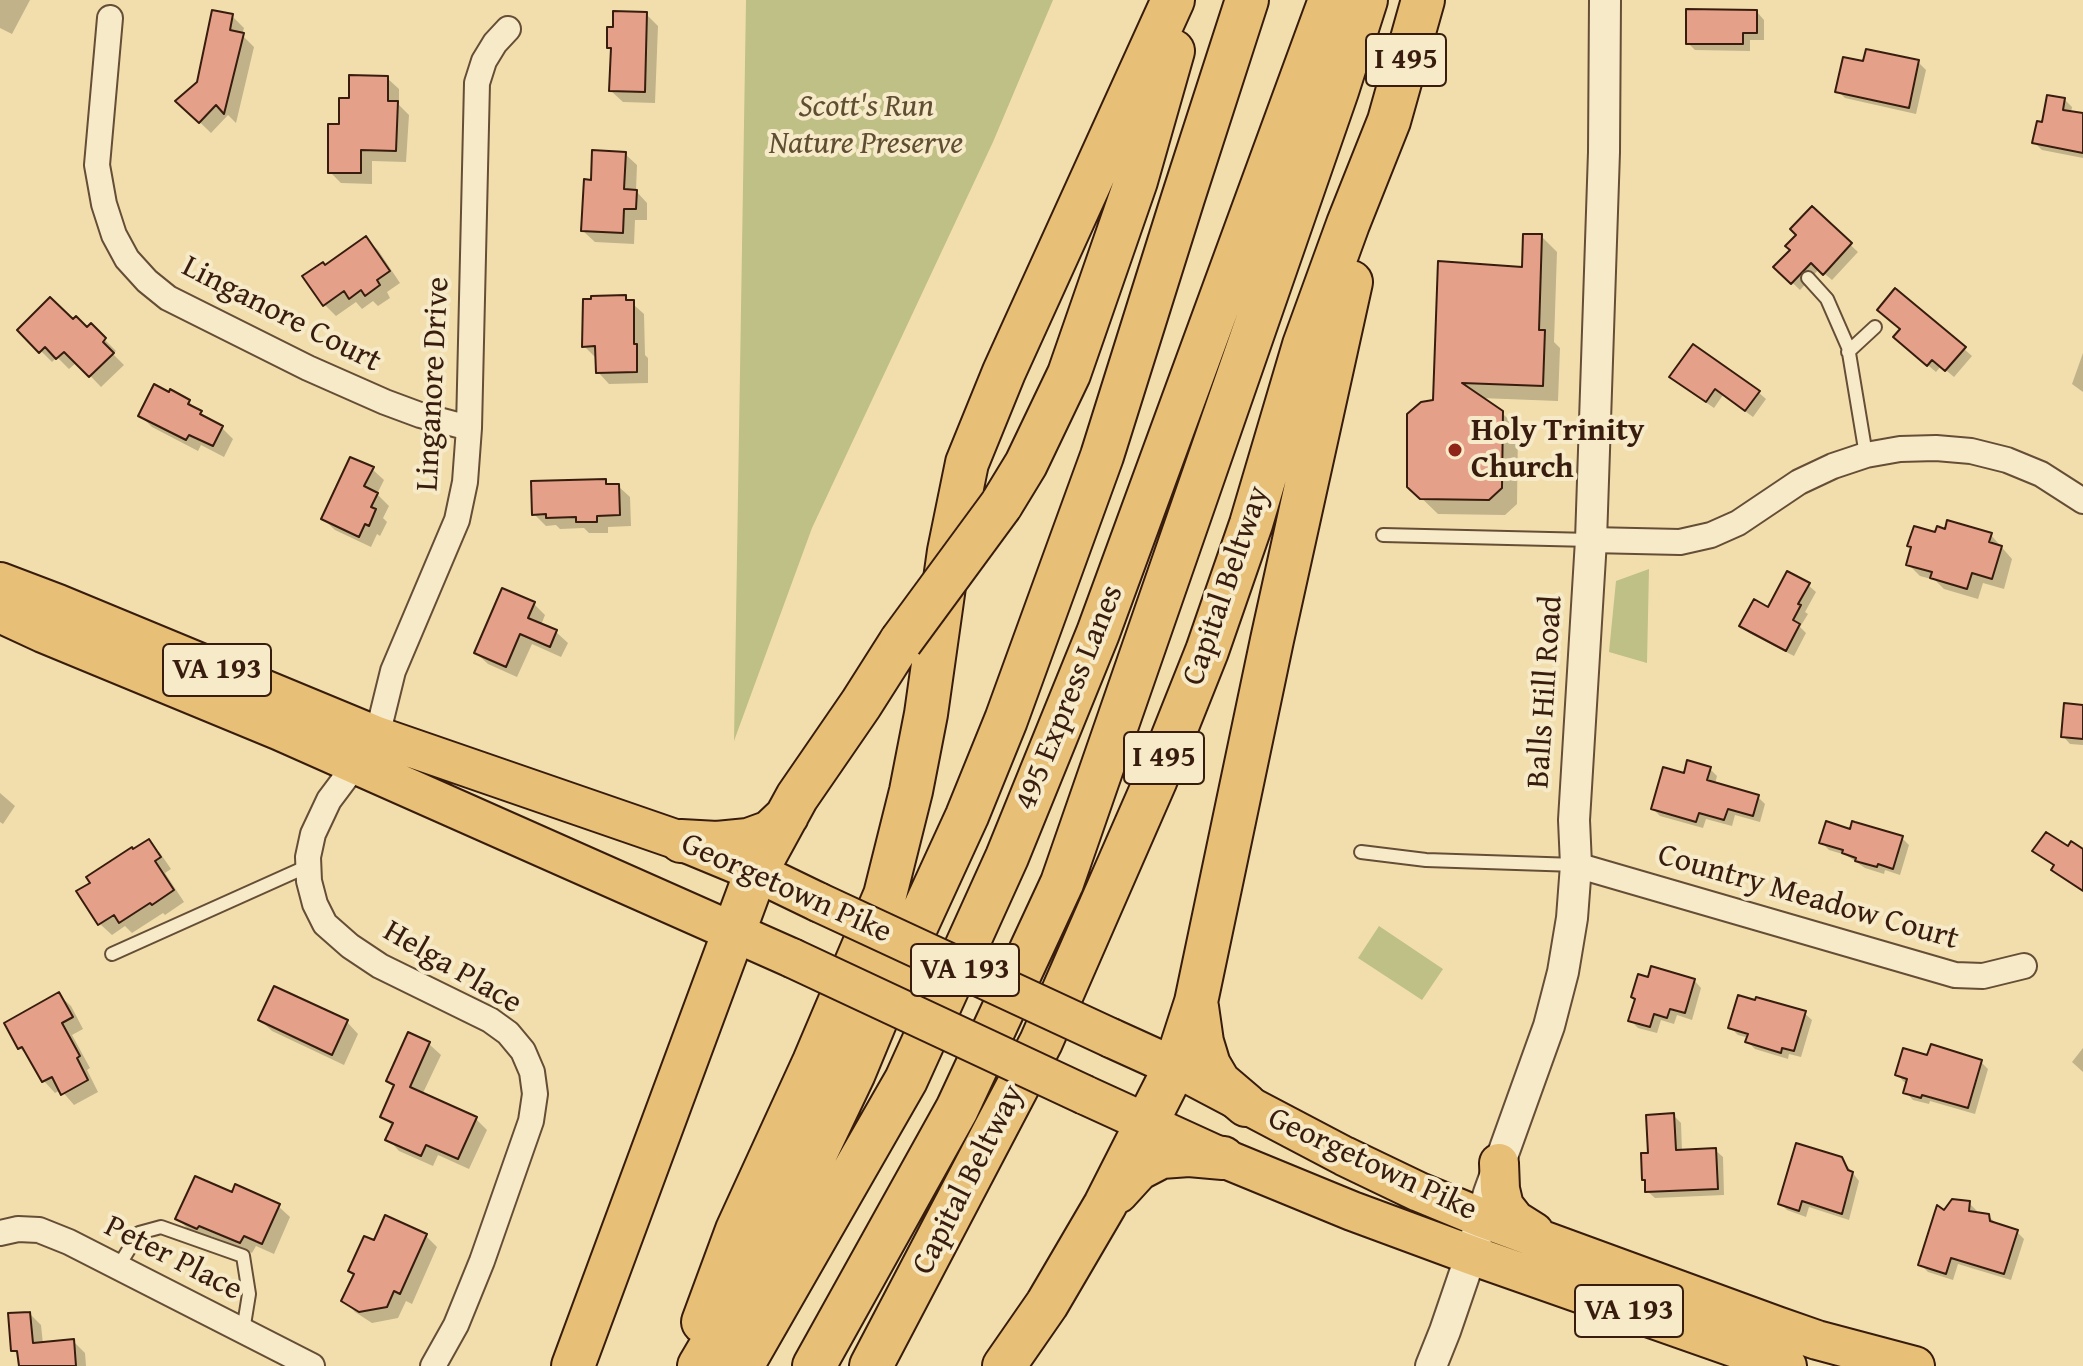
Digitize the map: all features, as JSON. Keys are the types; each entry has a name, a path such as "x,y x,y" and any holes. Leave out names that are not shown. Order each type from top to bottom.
{"highway":[{"path":"687,1366 737,1230 814,1062 885,895 926,714 949,551 967,463 1004,372 1173,0"},
{"path":"573,1366 756,872 797,797 901,641 1001,505 1026,464 1069,374 1136,181 1187,0"},
{"path":"699,1366 801,1185 854,1073 1006,720 1102,456 1247,0"},
{"name":"495 Express Lanes","path":"742,1366 906,1080 1007,857 1098,633 1330,0"},
{"name":"495 Express Lanes","path":"814,1366 957,1109 1062,883 1366,0"},
{"name":"Capital Beltway","path":"871,1366 1041,1042 1156,779 1207,651 1251,524 1304,345 1389,121 1423,0"},
{"path":"1004,1366 1047,1304 1105,1205 1175,1067 1196,1002 1360,233 1389,121"},
{"path":"681,841 717,843 748,840 770,832 787,816"},
{"path":"1196,1002 1209,1065 1219,1082 1246,1105"},
{"path":"1105,1205 1138,1169 1161,1157 1189,1155 1223,1158"}],"main road":[{"name":"Georgetown Pike","path":"0,582 58,604 366,750 734,933 1223,1158 1471,1255 1787,1366"},
{"name":"Georgetown Pike","path":"0,613 278,730 366,750 681,841 756,872 1175,1067 1419,1192 1557,1246 1798,1333 1915,1366"},
{"path":"1499,1163 1500,1189 1508,1213 1557,1246"}],"street":[{"name":"Balls Hill Road","path":"1431,1366 1549,1026 1563,972 1572,918 1576,865 1574,820 1591,540 1604,152 1605,0"},
{"name":"Linganore Court","path":"110,18 97,165 104,204 114,235 127,259 168,298 308,368 373,398 469,428"},
{"name":"Linganore Drive","path":"366,750 393,671 457,520 465,482 477,83 484,61 508,29"},
{"path":"1591,540 1680,542 1711,535 1738,523 1799,482 1833,466 1866,455 1900,449 1971,451 2007,460 2041,474 2083,501"},
{"name":"Helga Place","path":"366,750 329,800 313,834 308,866 315,904 325,924 350,946 380,966 462,1005 508,1033 523,1051 532,1072 535,1094 531,1121 471,1287 456,1325 433,1366"},
{"name":"Country Meadow Court","path":"1576,865 1955,975 1983,976 2024,966"},
{"name":"Peter Place","path":"0,1233 18,1229 39,1230 69,1242 312,1366"}],"lane":[{"path":"1808,278 1827,299 1848,352 1866,455"},
{"path":"1848,352 1875,327"},
{"path":"1383,535 1591,540"},
{"path":"1361,852 1426,860 1576,865"},
{"path":"112,954 308,866"},
{"path":"118,1267 139,1233 161,1227 243,1256 249,1294 243,1331"}],"green space":[{"name":"Scott's Run Nature Preserve","path":"746,0 1053,0 993,142 812,528 734,741"},
{"path":"1649,569 1647,663 1609,652 1616,581"},
{"path":"1379,926 1443,969 1422,1000 1358,958"}],"building":[{"path":"1686,9 1757,10 1757,33 1743,33 1743,44 1686,44"},
{"path":"212,10 233,14 230,30 244,33 224,114 216,105 199,123 175,101 197,82"},
{"path":"613,11 647,12 645,92 609,91 611,48 607,48 607,27 613,27"},
{"path":"1866,49 1919,60 1909,108 1835,92 1843,57 1863,61"},
{"path":"349,75 388,76 388,101 398,101 396,151 361,150 361,173 328,173 328,124 339,124 339,98 349,98"},
{"path":"2047,95 2065,98 2063,110 2083,113 2083,153 2032,143 2037,121 2042,122"},
{"path":"592,150 626,152 624,189 637,190 636,209 624,209 623,233 581,231 584,179 591,180"},
{"path":"1812,206 1852,243 1823,275 1811,263 1791,284 1773,267 1790,250 1785,246 1796,235 1790,229"},
{"path":"1523,234 1542,234 1539,330 1545,330 1543,386 1462,383 1503,411 1502,488 1489,500 1420,499 1407,487 1407,414 1421,402 1433,400 1438,261 1522,267"},
{"path":"366,236 390,271 377,280 380,285 365,296 361,290 349,299 344,291 323,306 302,276 323,262 325,265"},
{"path":"1895,288 1966,347 1945,371 1932,360 1927,366 1893,337 1900,329 1877,310"},
{"path":"626,295 626,300 634,300 637,372 596,373 595,346 582,347 583,299"},
{"path":"50,297 73,319 76,316 87,327 91,323 106,338 103,342 114,353 89,377 64,352 56,359 45,347 39,353 17,330"},
{"path":"1693,344 1760,391 1745,411 1715,389 1706,402 1669,377"},
{"path":"154,384 190,400 188,404 202,411 200,414 223,426 213,446 189,435 186,440 138,416"},
{"path":"350,457 374,467 364,486 378,493 371,507 376,509 369,526 365,524 359,537 321,519"},
{"path":"606,479 606,484 619,484 620,515 597,516 597,522 576,522 576,517 532,515 531,481"},
{"path":"1947,520 1992,533 1989,542 2002,546 1992,579 1972,573 1967,589 1930,578 1932,572 1906,565 1911,547 1907,546 1914,526 1935,532 1937,526 1945,529"},
{"path":"1787,571 1810,583 1798,604 1801,605 1793,620 1800,624 1786,651 1739,626 1754,599 1768,607"},
{"path":"502,588 535,602 528,618 557,630 550,647 520,634 506,667 474,653"},
{"path":"2064,703 2083,705 2083,739 2061,737"},
{"path":"1687,760 1711,767 1707,780 1759,795 1753,816 1728,809 1724,820 1699,813 1696,822 1651,809 1663,767 1684,773"},
{"path":"1826,821 1850,829 1852,821 1903,836 1893,869 1855,861 1856,858 1842,853 1843,850 1819,843"},
{"path":"2046,832 2068,846 2071,841 2083,849 2083,891 2051,870 2054,865 2032,851"},
{"path":"149,839 161,857 155,861 174,890 119,923 114,915 98,925 76,891 90,883 86,877"},
{"path":"1651,966 1695,979 1685,1013 1670,1009 1667,1018 1654,1014 1650,1027 1628,1021 1638,974 1648,977"},
{"path":"274,986 348,1020 332,1055 258,1020"},
{"path":"59,992 73,1017 62,1023 80,1056 77,1058 88,1080 61,1095 52,1077 42,1082 4,1023"},
{"path":"1738,995 1806,1011 1794,1051 1782,1048 1781,1053 1745,1042 1748,1034 1728,1028"},
{"path":"408,1032 430,1042 410,1087 477,1117 458,1159 426,1145 421,1156 385,1140 393,1123 380,1117 394,1085 386,1081"},
{"path":"1931,1044 1982,1060 1968,1108 1903,1093 1907,1079 1895,1075 1903,1048 1927,1055"},
{"path":"1674,1113 1676,1150 1716,1148 1718,1189 1645,1192 1641,1153 1648,1153 1646,1115"},
{"path":"1796,1143 1842,1157 1848,1170 1853,1172 1842,1214 1802,1201 1799,1211 1778,1204"},
{"path":"195,1176 232,1192 235,1184 280,1204 262,1244 244,1236 240,1243 175,1219"},
{"path":"1952,1199 1970,1201 1969,1211 1989,1214 1990,1221 2018,1230 2004,1274 1951,1258 1946,1274 1918,1265 1937,1205 1944,1210"},
{"path":"385,1215 427,1234 400,1294 394,1291 387,1307 359,1312 341,1301 354,1274 348,1271 364,1236 374,1240"},
{"path":"30,1312 33,1343 74,1339 76,1366 19,1366 17,1351 11,1351 8,1313"}],"place":[{"name":"Holy Trinity Church","path":"1455,450"}]}
